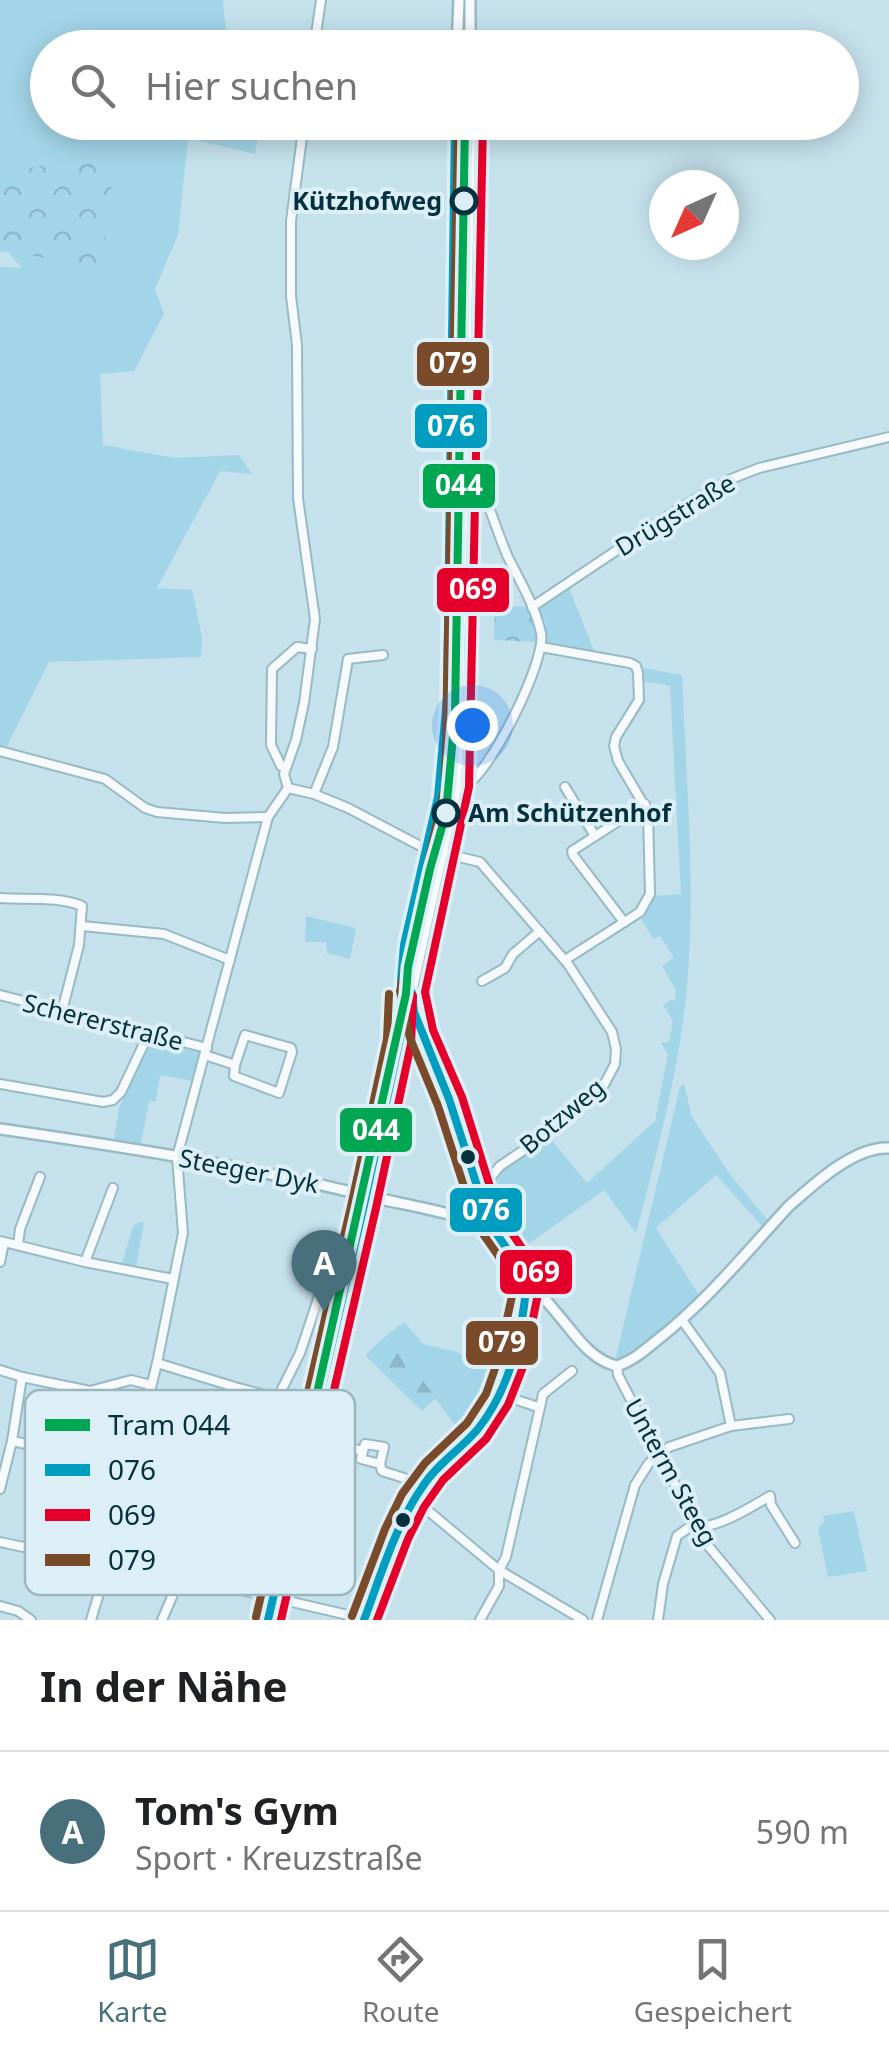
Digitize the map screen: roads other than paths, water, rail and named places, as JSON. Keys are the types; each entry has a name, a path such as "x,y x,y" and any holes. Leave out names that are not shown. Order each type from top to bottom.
{"street":[{"path":"317,30 321,0"},
{"path":"458,30 459,0"},
{"path":"470,0 470,30"},
{"path":"283,770 296,740 315,620 296,475 297,344 291,221 302,140"},
{"path":"321,1390 401,1034 404,945 440,784 448,690 455,140"},
{"path":"471,140 457,788 412,991 414,1012 494,1230 527,1278 591,1352 617,1366 633,1358 705,1299 788,1207 852,1158 868,1150 889,1148"},
{"name":"Drügstraße","path":"532,607 668,515 731,479 759,468 889,436"},
{"path":"440,784 457,788 468,784 495,749 535,671 542,636 486,497 463,501"},
{"path":"540,646 630,663 638,673 639,700 614,746 618,761 645,804 649,820 650,894 640,912 564,960"},
{"path":"150,1390 183,1233 177,1157 268,817 288,788 270,745 272,669 298,648 312,649"},
{"path":"314,794 333,747 348,659 383,655"},
{"path":"0,751 106,778 144,808 157,812 268,817"},
{"path":"565,787 594,836"},
{"name":"Botzweg","path":"288,788 314,794 366,816 426,849 480,862 564,960 612,1032 616,1049 613,1071 599,1091 500,1166 478,1189"},
{"path":"624,922 572,855 574,848 645,804"},
{"path":"0,898 82,906 75,968 62,1011"},
{"path":"82,926 164,934 230,960"},
{"path":"482,981 506,968 512,954 540,931"},
{"name":"Schererstraße","path":"0,995 149,1033 235,1066"},
{"path":"401,1034 412,1026 421,1031"},
{"path":"0,1084 103,1102 113,1100 121,1092 149,1033"},
{"name":"Schererstraße","path":"245,1034 291,1048 279,1093 234,1076 235,1066 245,1034"},
{"name":"Steeger Dyk","path":"0,1129 177,1157 365,1194 466,1219 494,1230"},
{"path":"18,1245 20,1229 40,1178"},
{"path":"85,1262 113,1188"},
{"path":"0,1262 2,1242 173,1279"},
{"path":"282,1390 300,1353 322,1276 330,1270 348,1274"},
{"path":"260,1595 365,1620 421,1487 476,1432 499,1394 513,1354 527,1278"},
{"path":"682,1320 720,1373 731,1426"},
{"path":"157,1363 247,1390"},
{"name":"Unterm Steeg","path":"617,1366 705,1542 770,1620"},
{"path":"0,1370 85,1390"},
{"path":"480,1620 500,1586 499,1570 506,1557 542,1394 572,1372"},
{"path":"0,1489 22,1377"},
{"path":"94,1390 131,1380 151,1385"},
{"path":"499,1394 538,1408"},
{"path":"597,1620 635,1485 660,1453 731,1426 789,1420"},
{"path":"12,1442 25,1444"},
{"path":"380,1464 362,1459 365,1444 384,1448 382,1471 421,1487"},
{"path":"355,1449 363,1451"},
{"path":"658,1620 676,1536 691,1526 699,1529 770,1496 771,1505 795,1544"},
{"path":"414,1499 499,1570 584,1620"},
{"path":"0,1542 25,1547"},
{"path":"91,1620 99,1595"},
{"path":"162,1620 173,1595"},
{"path":"268,1620 274,1595"},
{"path":"2,1620 3,1606 31,1620"}],"tram line":[{"name":"044","path":"318,1390 406,994 408,967 446,813 455,714 465,140"}],"place":[{"name":"Kützhofweg","path":"464,201"},
{"name":"Am Schützenhof","path":"446,813"},
{"name":"Tom's Gym","path":"324,1312"}]}
